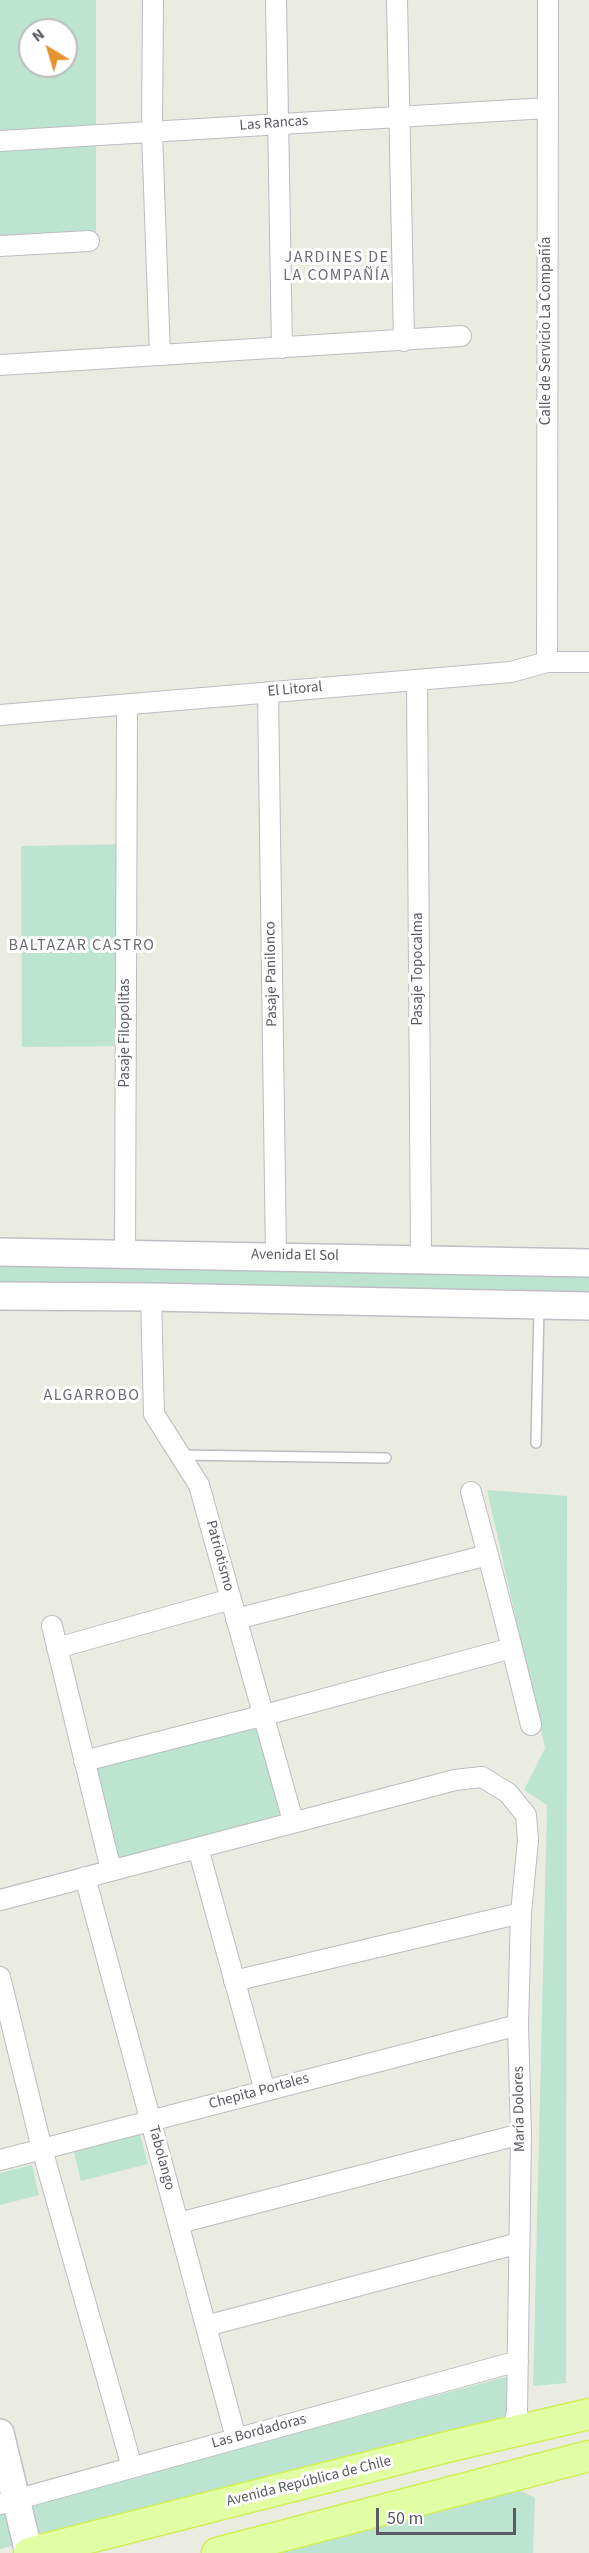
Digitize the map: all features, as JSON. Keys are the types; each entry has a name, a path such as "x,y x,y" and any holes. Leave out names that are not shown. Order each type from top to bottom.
{"main road":[{"name":"Avenida El Sol","path":"0,1252 421,1258 589,1263"},
{"path":"0,1296 589,1306"},
{"name":"Avenida República de Chile","path":"29,2553 589,2414"},
{"path":"0,2433 8,2502 29,2553"},
{"path":"217,2553 589,2456"}],"street":[{"path":"153,0 152,132 160,355"},
{"path":"276,0 282,348"},
{"path":"398,0 404,341"},
{"name":"Calle de Servicio La Compañía","path":"546,662 548,0"},
{"name":"Las Rancas","path":"0,141 547,108"},
{"path":"0,246 89,241"},
{"path":"0,365 461,336"},
{"name":"El Litoral","path":"0,715 511,672 546,662 589,662"},
{"name":"Pasaje Topocalma","path":"417,680 421,1258"},
{"name":"Pasaje Panilonco","path":"268,692 276,1256"},
{"name":"Pasaje Filopolitas","path":"124,1253 127,705"},
{"name":"Patriotismo","path":"151,1297 154,1414 200,1485 293,1821"},
{"path":"471,1492 531,1725"},
{"path":"236,1619 488,1555"},
{"path":"57,1648 231,1599"},
{"path":"52,1626 111,1870"},
{"path":"84,1761 512,1648"},
{"name":"María Dolores","path":"293,1821 455,1780 482,1777 508,1793 526,1815 528,1840 521,1913 518,2025 521,2134 518,2361 514,2431"},
{"path":"0,1899 293,1821"},
{"path":"198,1848 265,2091"},
{"name":"Tabolango","path":"85,1877 236,2438"},
{"path":"234,1982 521,1913"},
{"path":"0,1977 42,2149 132,2467"},
{"name":"Chepita Portales","path":"0,2160 518,2025"},
{"path":"179,2223 521,2134"},
{"path":"206,2326 519,2243"},
{"name":"Las Bordadoras","path":"8,2502 518,2361"}],"lane":[{"path":"536,1443 539,1306"},
{"path":"180,1455 386,1458"}],"green space":[{"path":"0,0 96,0 96,232 0,237"},
{"path":"131,844 132,1046 22,1047 21,846"},
{"path":"0,1264 589,1274 589,1295 0,1282"},
{"path":"487,1490 567,1496 566,2383 533,2386 547,1805 524,1790 545,1748"},
{"path":"256,1717 285,1825 111,1870 84,1761"},
{"path":"140,2134 148,2164 81,2181 73,2150"},
{"path":"32,2165 39,2195 0,2205 0,2173"},
{"path":"509,2376 507,2423 37,2542 31,2504"},
{"path":"516,2488 535,2498 533,2553 275,2553"},
{"path":"11,2511 15,2545 0,2549 0,2514"}],"district":[{"name":"JARDINES DE LA COMPAÑÍA","path":"337,267"},
{"name":"BALTAZAR CASTRO","path":"82,946"},
{"name":"ALGARROBO","path":"92,1396"}]}
